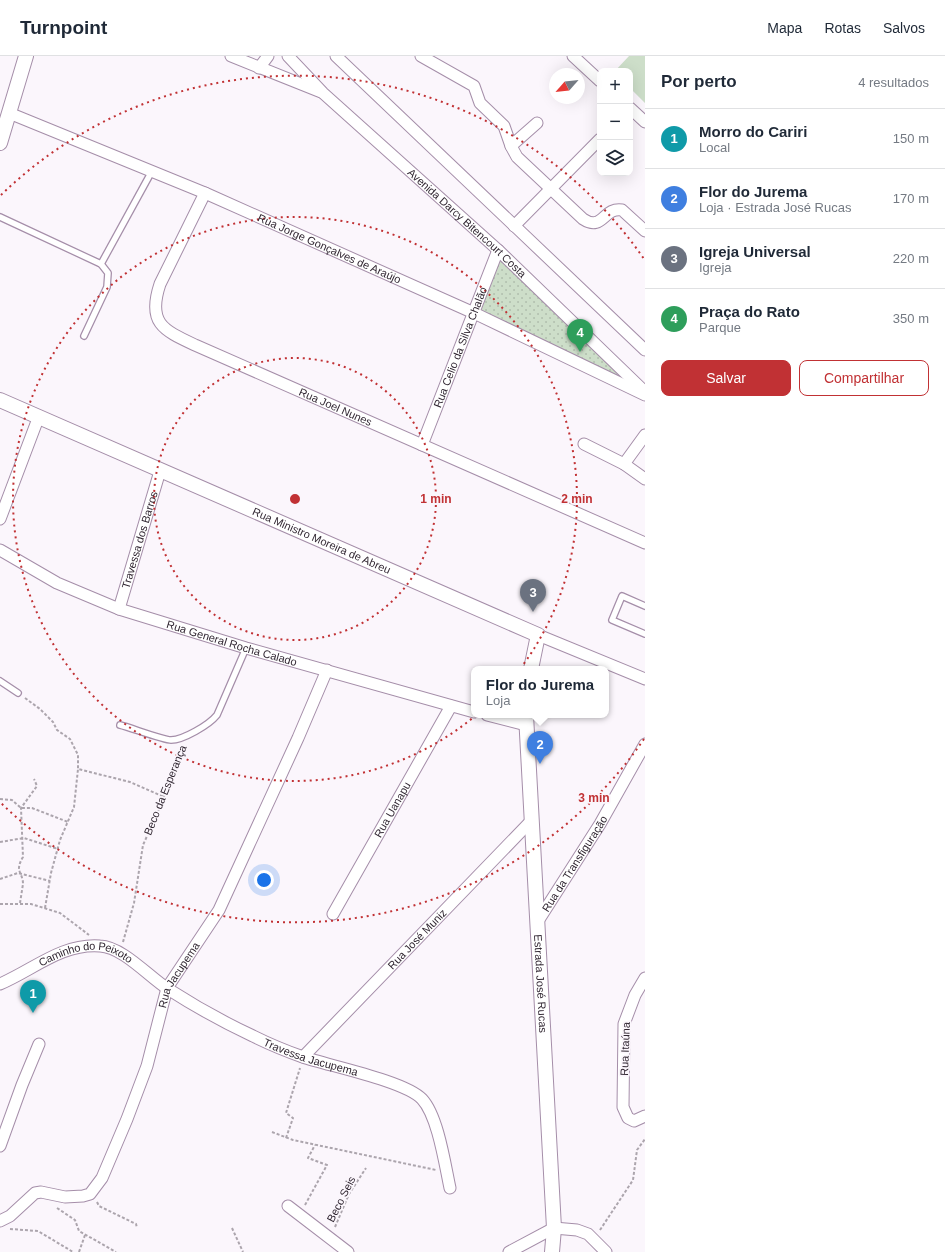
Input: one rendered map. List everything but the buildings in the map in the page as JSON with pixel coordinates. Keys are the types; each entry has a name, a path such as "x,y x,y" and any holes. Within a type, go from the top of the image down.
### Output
{"street":[{"path":"0,143 26,56"},
{"path":"230,56 323,93"},
{"path":"259,68 268,56"},
{"name":"Avenida Darcy Bitencourt Costa","path":"288,56 323,93 498,250 645,392"},
{"path":"336,56 645,350"},
{"path":"421,56 474,86 480,103 504,126 511,146 523,164 588,223 598,223 612,211 622,210 645,231"},
{"path":"573,56 597,78"},
{"path":"633,111 645,122"},
{"name":"Rua Jorge Gonçalves de Araújo","path":"9,113 205,193 474,313 645,395"},
{"path":"511,146 537,123"},
{"path":"514,226 599,140"},
{"name":"Rua Joel Nunes","path":"205,193 160,284 155,298 156,316 162,327 195,345 645,543"},
{"name":"Rua Celio da Silva Chalão","path":"422,446 498,250"},
{"name":"Rua Ministro Moreira de Abreu","path":"0,400 538,635 645,679"},
{"path":"0,519 39,416"},
{"path":"624,464 645,435"},
{"path":"584,444 624,464 645,479"},
{"name":"Travessa dos Barros","path":"119,609 160,471"},
{"name":"Rua General Rocha Calado","path":"0,550 57,583 119,609 246,648 471,711"},
{"path":"532,666 538,635"},
{"name":"Rua Jacupema","path":"90,1194 102,1178 112,1157 147,1066 167,988 219,910 298,738 326,670"},
{"name":"Rua Uanapu","path":"334,914 451,706"},
{"path":"510,718 526,720"},
{"name":"Estrada José Rucas","path":"526,720 554,1228 552,1252"},
{"name":"Rua da Transfiguração","path":"538,921 600,824 645,744"},
{"name":"Rua José Muniz","path":"303,1057 531,821"},
{"name":"Caminho do Peixoto","path":"0,984 53,956 86,946 102,946 121,953 167,988"},
{"name":"Rua Itaúna","path":"645,978 635,995 624,1024 623,1107 628,1118 634,1121 645,1116"},
{"name":"Travessa Jacupema","path":"167,988 214,1018 256,1038 303,1057 408,1090 422,1099 430,1111 439,1136 450,1188"},
{"path":"0,1146 22,1085 40,1044"},
{"path":"3,1224 35,1193 41,1192 65,1197 90,1194"},
{"path":"288,1206 348,1252"},
{"path":"509,1252 554,1228 577,1230 588,1234 606,1252"}],"lane":[{"path":"101,264 152,171"},
{"path":"0,217 101,264 108,273 107,287 84,336"},
{"path":"645,606 622,596 612,620 645,634"},
{"name":"Beco da Esperança","path":"187,735 203,729 217,716 246,648"},
{"path":"0,681 18,693"},
{"path":"120,724 171,740 187,735"}],"path":[{"path":"18,693 40,709 53,722 57,730 70,739 78,756 74,807 58,848 45,908"},
{"name":"Beco da Esperança","path":"121,953 134,903 143,845 164,797 187,735"},
{"path":"78,769 130,782 164,797"},
{"path":"20,903 23,882 18,873 20,862 23,857 21,808 37,786 34,779"},
{"path":"0,799 12,800 21,808 32,808 68,822"},
{"path":"0,842 22,839 58,848"},
{"path":"0,879 18,873 50,882"},
{"path":"0,904 30,904 60,913 102,946"},
{"path":"286,1138 293,1118 286,1114 303,1057"},
{"path":"272,1132 286,1138 315,1145 446,1172"},
{"path":"594,1239 633,1180 638,1150 645,1139"},
{"path":"300,1215 327,1165 308,1158 315,1145"},
{"name":"Beco Seis","path":"330,1237 350,1194 366,1168"},
{"path":"90,1194 99,1206 136,1224 137,1228"},
{"path":"55,1206 75,1220 79,1232 116,1252"},
{"path":"3,1224 10,1229 38,1230 73,1252"},
{"path":"232,1228 243,1252"},
{"path":"79,1252 85,1235"}],"green space":[{"path":"629,56 645,56 645,103 633,91 633,68 618,68"},
{"path":"499,254 641,391 480,312"}],"place":[{"name":"Praça do Rato","path":"580,352"},
{"name":"Igreja Universal","path":"533,612"},
{"name":"Flor do Jurema","path":"540,764"},
{"name":"Morro do Cariri","path":"33,1013"}]}
